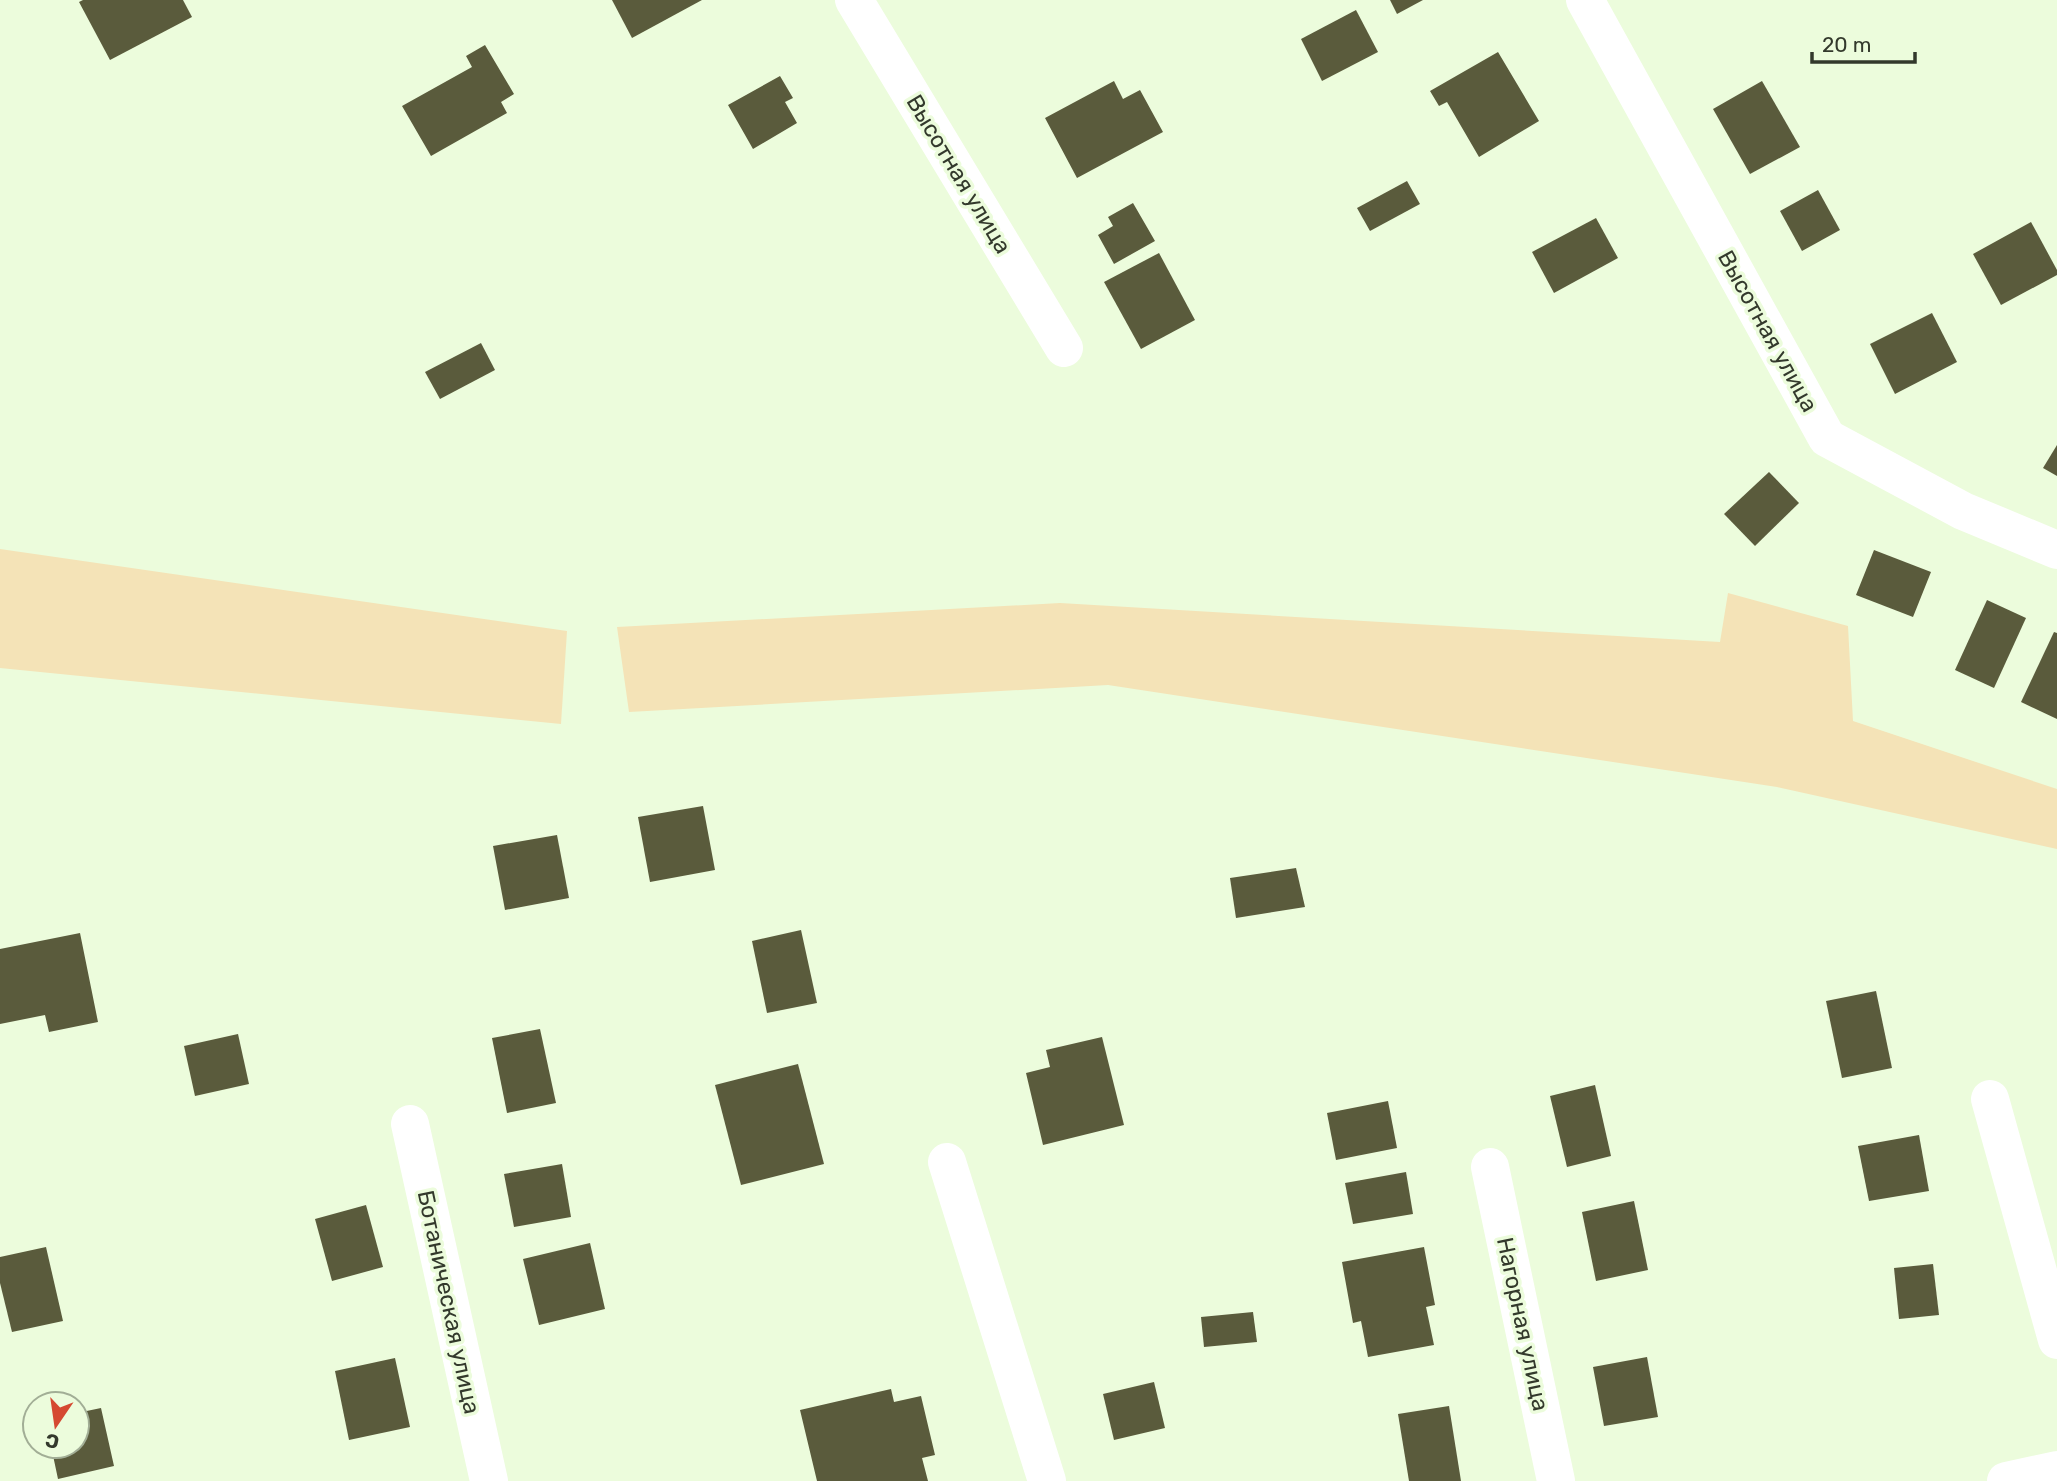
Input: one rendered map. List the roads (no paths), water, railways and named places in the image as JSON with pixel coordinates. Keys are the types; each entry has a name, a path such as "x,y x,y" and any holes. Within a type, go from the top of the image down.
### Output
{"street":[{"name":"Высотная улица","path":"853,0 1064,348"},
{"name":"Высотная улица","path":"1585,0 1827,438 1963,511 2057,550"},
{"path":"1990,1099 2057,1340"},
{"name":"Ботаническая улица","path":"410,1124 489,1481"},
{"path":"947,1161 1046,1481"},
{"name":"Нагорная улица","path":"1490,1167 1556,1481"},
{"path":"2006,1481 2057,1470"}]}
